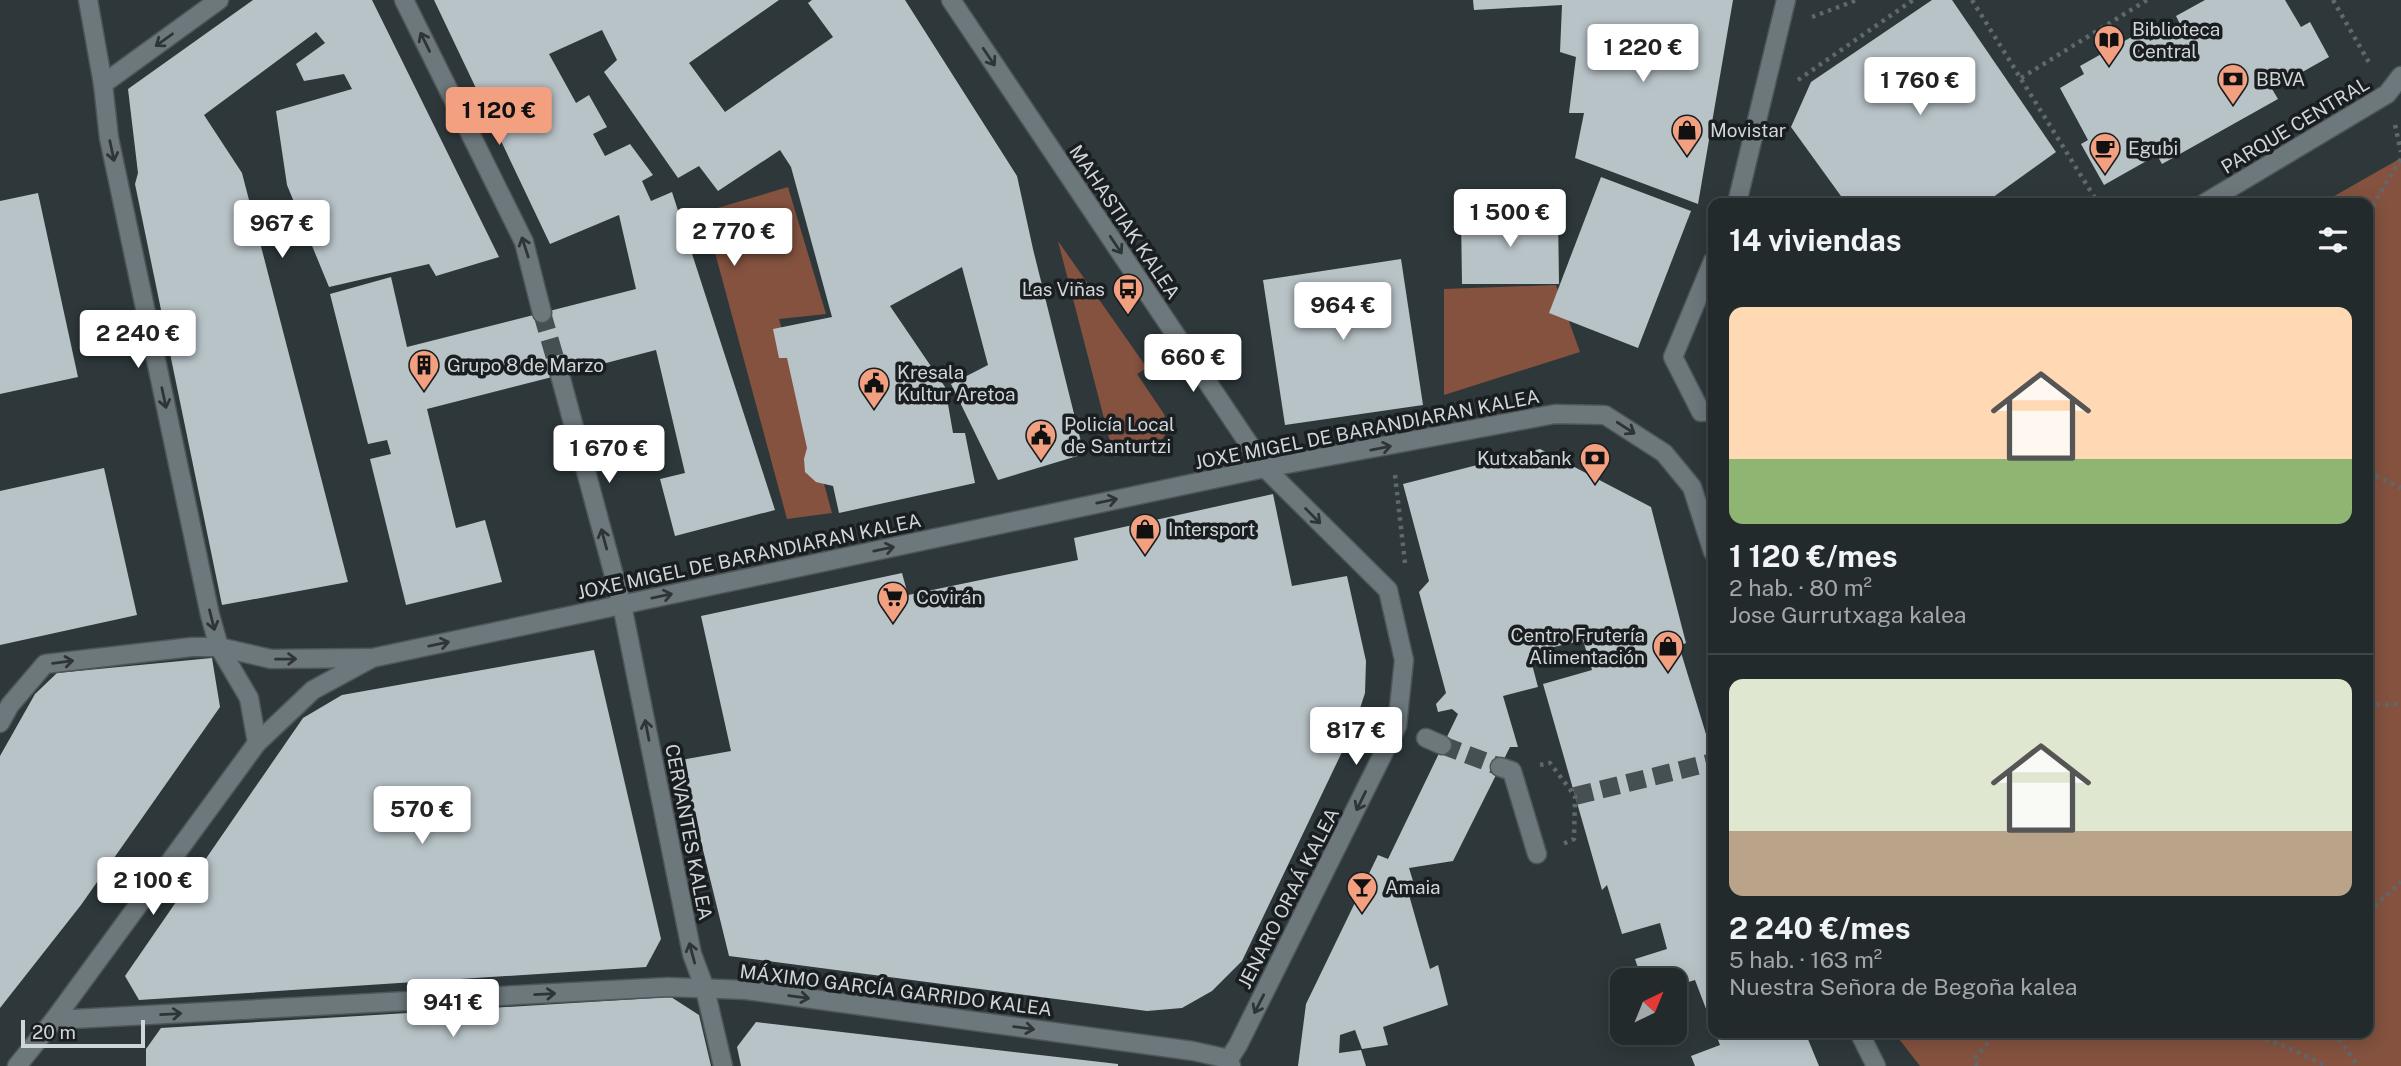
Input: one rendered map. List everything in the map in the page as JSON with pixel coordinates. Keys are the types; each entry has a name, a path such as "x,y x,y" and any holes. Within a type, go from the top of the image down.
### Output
{"street":[{"path":"88,0 112,152 210,615 219,648 249,698 257,743"},
{"path":"103,83 219,0"},
{"path":"404,0 524,242 542,313"},
{"name":"MAHASTIAK KALEA","path":"951,0 1265,468"},
{"path":"1738,198 1786,0"},
{"name":"PARQUE CENTRAL","path":"2213,198 2387,94 2401,76"},
{"path":"1707,412 1673,357 1708,273"},
{"name":"CERVANTES KALEA","path":"560,375 622,605 692,954 705,989 723,1066"},
{"name":"JOXE MIGEL DE BARANDIARAN KALEA","path":"17,1066 54,1020 257,743 313,690 372,658 1265,468 1555,414 1605,415 1664,453 1692,487 1708,513"},
{"name":"JENARO ORAÁ KALEA","path":"1230,1062 1397,726 1404,660 1388,590 1265,468"},
{"path":"0,723 10,705 45,664 192,647 219,648 271,659 372,658"},
{"path":"1500,767 1512,771 1538,854"},
{"name":"MÁXIMO GARCÍA GARRIDO KALEA","path":"54,1020 668,987 760,992 1193,1051 1230,1062"},
{"path":"1862,1038 1871,1059 1883,1066"}],"path":[{"path":"1779,29 1857,0"},
{"path":"1760,106 1913,0"},
{"path":"1972,0 2095,198"},
{"path":"2021,78 2147,0"},
{"path":"2333,0 2387,94"},
{"path":"2373,205 2401,159"},
{"path":"2373,474 2401,488"},
{"path":"1395,475 1406,571"},
{"path":"2373,705 2401,704"},
{"path":"1538,854 1574,839 1575,796"},
{"path":"2373,907 2401,882"},
{"path":"1977,1066 1974,1059 1992,1038"},
{"path":"2260,1038 2327,1066"},
{"path":"2338,1038 2358,1066"}],"shaded area":[{"path":"2401,158 2401,1066 1920,1066 1898,1038 2373,1038 2373,198 2331,198"},
{"path":"788,187 826,314 779,319 832,513 787,519 704,212"},
{"path":"1058,241 1147,368 1137,374 1164,414 1168,429 1158,444 1146,451 1114,457"},
{"path":"1556,285 1580,352 1444,395 1444,289"}],"building":[{"path":"253,0 372,0 499,257 436,276 429,264 329,287 287,185 276,111 352,89 344,74 304,81 296,64 325,43 316,32 204,115 242,173 348,582 222,605 135,184 138,173 128,89"},
{"path":"434,0 779,0 689,63 725,112 833,37 808,3 812,0 905,0 1017,176 1084,454 998,480 951,384 988,365 962,267 890,306 945,387 953,433 965,433 975,483 839,513 833,486 816,482 805,472 807,448 787,358 779,358 773,329 832,317 791,167 780,150 718,191 699,166 678,178 604,72 617,60 602,30 549,54 576,103 589,95 607,127 593,134 605,156 630,144 653,175 642,181 651,201 672,192 775,510 675,536 660,479 685,473 656,350 427,409 456,528 485,520 502,582 406,605 370,459 391,454 387,440 368,444 330,294 391,277 407,347 636,289 619,215 550,244"},
{"path":"1473,0 1733,0 1698,204 1575,158 1584,113 1569,113 1576,57 1560,52 1562,5 1474,10"},
{"path":"1932,0 1952,0 2056,152 1992,198 1842,198 1791,127 1811,82"},
{"path":"2205,0 2285,0 2301,27 2310,22 2329,57 2272,89 2278,99 2162,164 2157,155 2104,185 2081,144 2088,140 2060,88 2084,74 2080,66 2144,30 2150,41 2180,24 2176,16"},
{"path":"1601,177 1691,211 1638,348 1549,313"},
{"path":"38,193 78,377 0,394 0,201"},
{"path":"1558,213 1559,284 1462,284 1461,214"},
{"path":"1401,259 1423,405 1285,425 1263,280"},
{"path":"1540,449 1651,507 1686,643 1679,646 1708,741 1708,1014 1695,980 1687,982 1687,968 1638,968 1635,959 1667,949 1660,923 1622,934 1607,885 1602,890 1543,684 1592,670 1583,640 1529,653 1538,687 1503,696 1518,747 1510,747 1453,861 1409,868 1417,894 1409,895 1430,969 1438,965 1448,1005 1383,1027 1388,1045 1362,1049 1355,1030 1340,1035 1339,1053 1361,1050 1366,1066 1298,1066 1306,1004 1378,855 1388,859 1458,714 1452,709 1438,712 1436,704 1446,693 1419,592 1429,581 1403,484"},
{"path":"104,468 137,615 0,645 0,491"},
{"path":"1273,494 1292,586 1347,576 1366,661 1365,693 1354,727 1242,961 1212,991 1182,1008 1147,1011 729,956 681,760 731,751 701,616 902,573 908,595 1078,560 1074,538"},
{"path":"594,650 661,939 646,967 139,1000 125,976 303,718 342,695"},
{"path":"212,658 220,707 81,905 0,1008 0,756 35,694 57,673"},
{"path":"671,997 699,1015 711,1066 146,1066 146,1049 161,1028"},
{"path":"756,1022 1118,1066 741,1066 737,1047"},
{"path":"1717,1038 1807,1038 1819,1066 1695,1066 1691,1056 1720,1045"}],"tunnel":[{"path":"542,313 560,375"},
{"path":"1442,745 1500,767"},
{"path":"1575,796 1708,763"}],"place":[{"name":"Biblioteca Central","path":"2109,67"},
{"name":"BBVA","path":"2233,106"},
{"name":"Movistar","path":"1687,157"},
{"name":"Egubi","path":"2105,175"},
{"name":"Las Viñas","path":"1128,316"},
{"name":"Grupo 8 de Marzo","path":"424,392"},
{"name":"Kresala Kultur Aretoa","path":"874,410"},
{"name":"Policía Local de Santurtzi","path":"1041,462"},
{"name":"Kutxabank","path":"1595,485"},
{"name":"Intersport","path":"1145,556"},
{"name":"Covirán","path":"893,624"},
{"name":"Centro Frutería Alimentación","path":"1668,673"},
{"name":"Amaia","path":"1362,914"}]}
